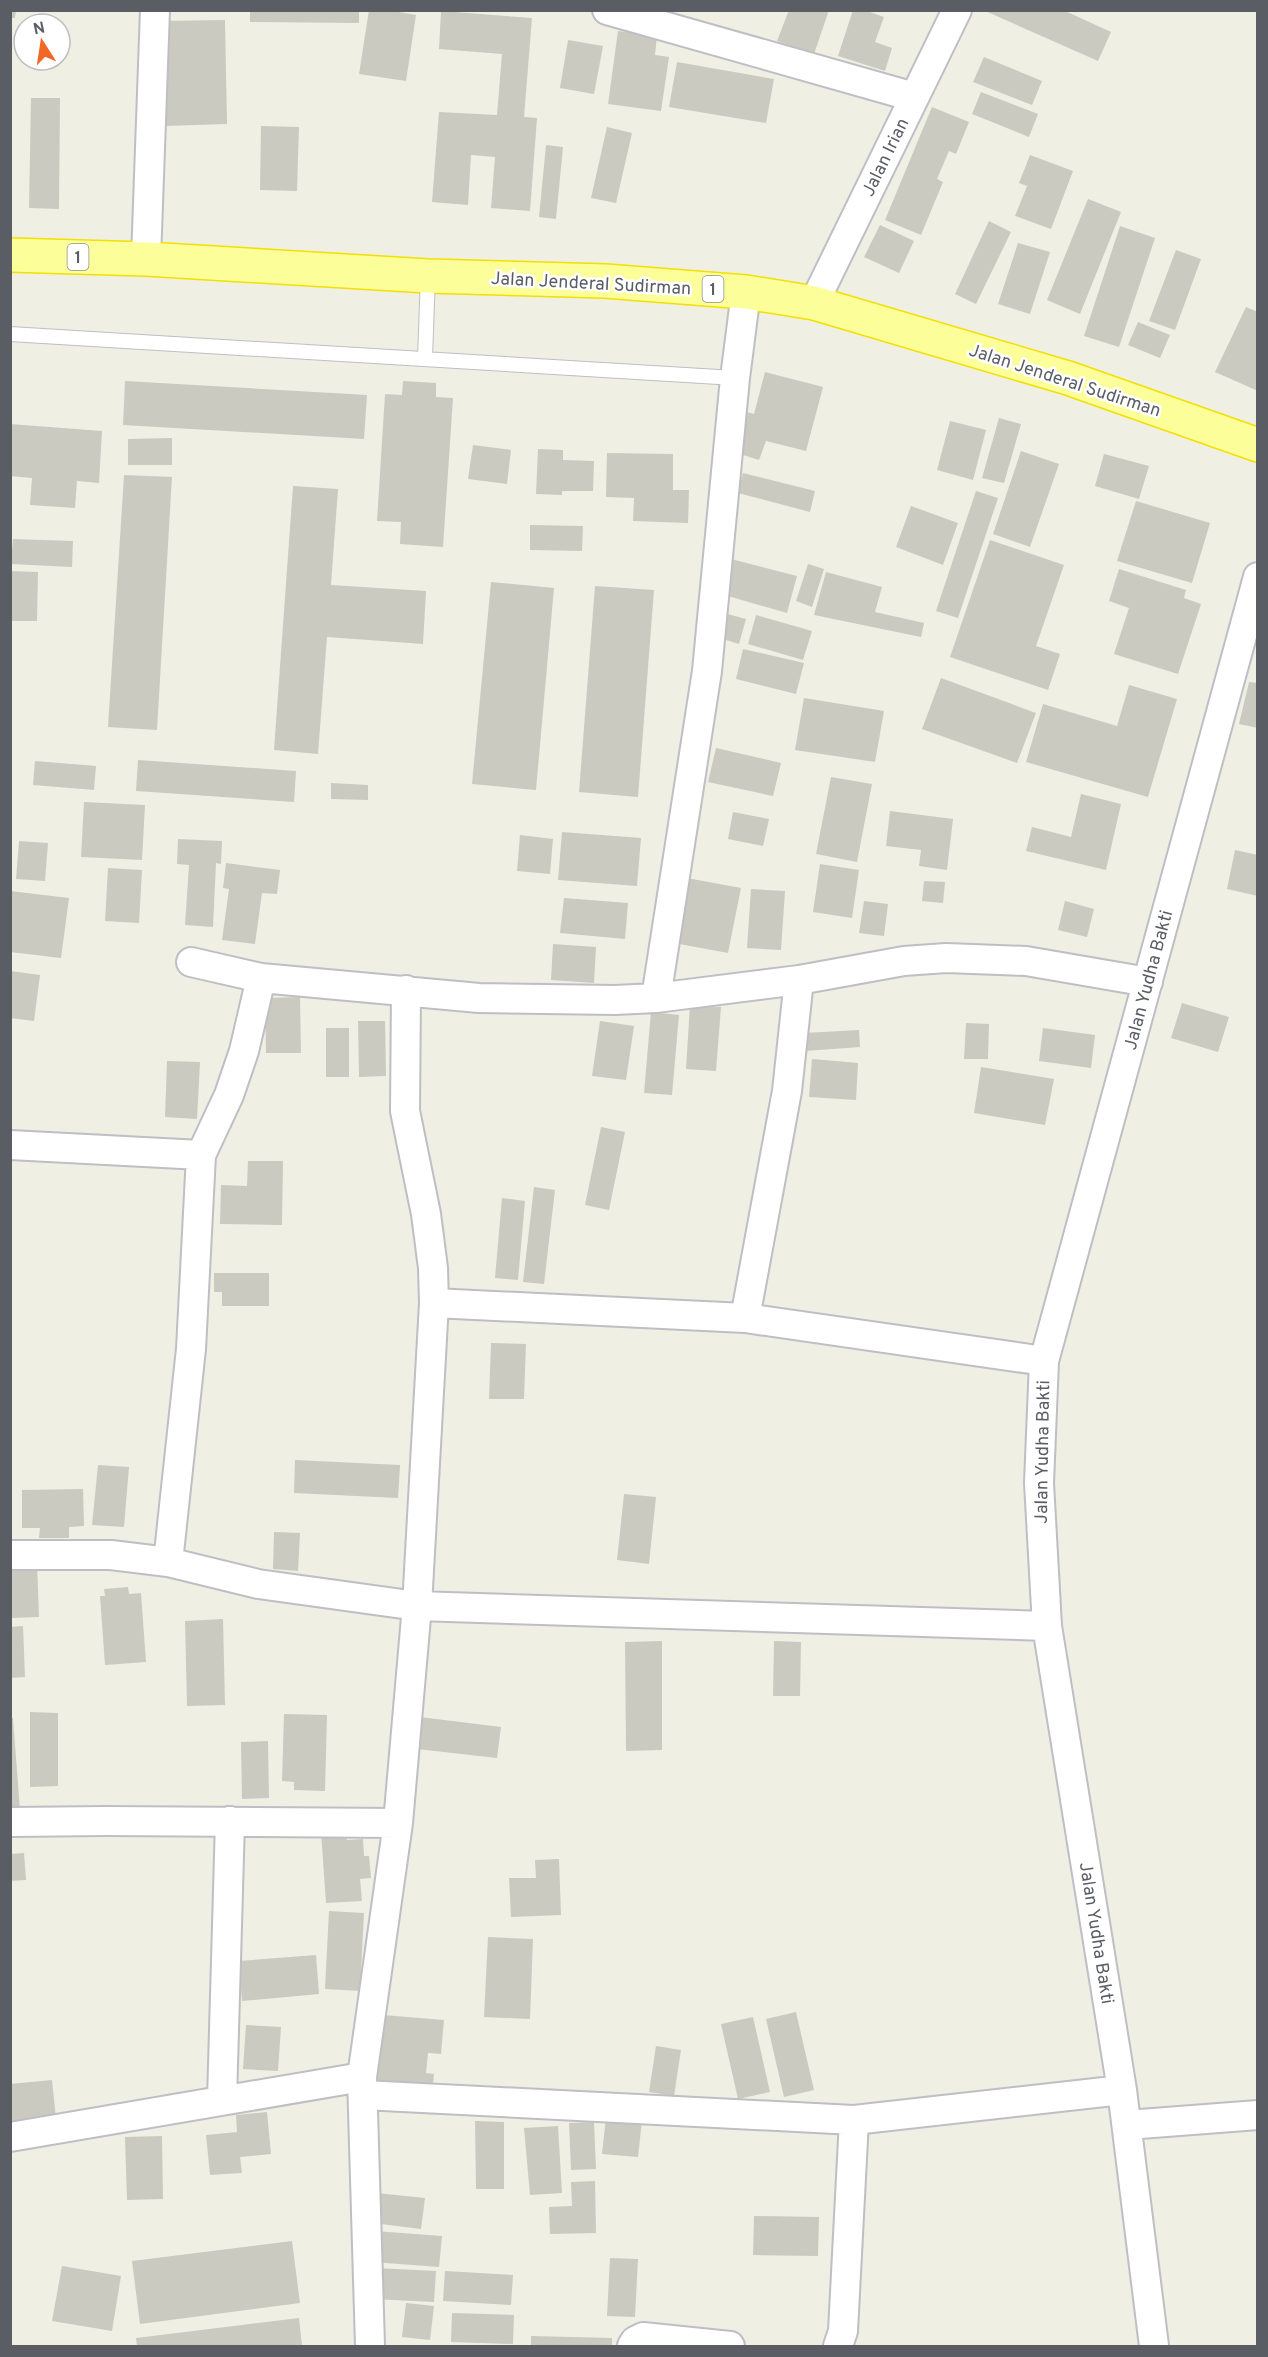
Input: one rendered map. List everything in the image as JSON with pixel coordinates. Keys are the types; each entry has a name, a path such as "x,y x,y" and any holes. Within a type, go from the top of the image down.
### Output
{"highway":[{"name":"Jalan Jenderal Sudirman","path":"10,255 146,260 429,276 605,281 746,292 814,303 1068,378 1257,445"}],"street":[{"path":"146,260 155,10"},
{"path":"608,10 914,97"},
{"name":"Jalan Irian","path":"814,303 957,10"},
{"path":"656,998 707,671 735,378 746,292"},
{"name":"Jalan Yudha Bakti","path":"1154,2346 1122,2090 1047,1626 1039,1482 1044,1361 1257,577"},
{"path":"191,962 261,978 479,998 615,1000 656,998 799,980 904,961 946,958 1026,961 1148,982"},
{"path":"168,1562 191,1349 201,1155 229,1095 244,1051 261,978"},
{"path":"745,1318 788,1091 799,980"},
{"path":"370,2346 362,2086 398,1823 417,1606 434,1303 433,1268 426,1215 405,1111 406,990"},
{"path":"10,1145 201,1155"},
{"path":"434,1303 745,1318 1044,1361"},
{"path":"10,1555 111,1555 168,1562 258,1584 417,1606 1047,1626"},
{"path":"222,2100 230,1821"},
{"path":"10,1822 398,1823"},
{"path":"10,2137 222,2100 362,2086 854,2120 1122,2090"},
{"path":"1127,2125 1257,2115"},
{"path":"838,2346 843,2331 854,2120"},
{"path":"632,2346 642,2337 730,2346"}],"lane":[{"path":"425,357 429,276"},
{"path":"10,334 425,357 735,378"}],"building":[{"path":"10,10 16,10 12,12 12,18 10,18"},
{"path":"250,10 359,10 359,23 250,22"},
{"path":"369,10 388,10 416,15 406,81 359,74"},
{"path":"789,10 829,10 814,54 777,41"},
{"path":"853,10 864,10 884,17 875,42 892,48 885,71 838,56"},
{"path":"983,10 1063,10 1111,32 1098,61"},
{"path":"441,11 532,18 524,117 537,118 530,211 491,208 495,157 471,155 468,205 432,202 439,112 497,115 502,54 439,49"},
{"path":"225,20 227,124 165,126 163,21"},
{"path":"618,31 657,36 655,55 669,57 661,111 608,104"},
{"path":"568,40 603,46 594,94 560,88"},
{"path":"984,57 1042,81 1032,105 973,82"},
{"path":"677,62 774,79 766,123 669,107"},
{"path":"981,92 1038,114 1029,137 972,114"},
{"path":"31,98 60,98 59,209 29,208"},
{"path":"932,107 969,122 956,154 949,151 937,179 943,182 921,235 885,220"},
{"path":"261,126 299,127 297,191 260,190"},
{"path":"607,127 632,133 616,203 591,198"},
{"path":"546,145 563,147 556,219 539,217"},
{"path":"1030,155 1073,171 1051,229 1015,216 1027,186 1019,183"},
{"path":"1088,199 1121,212 1080,314 1047,300"},
{"path":"989,221 1011,232 976,304 955,294"},
{"path":"880,225 914,241 899,273 864,257"},
{"path":"1120,226 1155,238 1119,347 1084,336"},
{"path":"1018,243 1050,252 1030,314 998,304"},
{"path":"1176,250 1201,259 1175,330 1149,321"},
{"path":"1246,307 1258,312 1258,391 1215,372"},
{"path":"1138,322 1170,335 1160,358 1128,345"},
{"path":"765,372 823,387 806,451 766,441 759,460 730,451 743,411 754,414"},
{"path":"125,381 367,395 364,439 123,425"},
{"path":"403,381 436,383 436,397 453,398 443,547 400,544 401,522 377,521 385,394 402,395"},
{"path":"999,418 1021,424 1004,483 982,478"},
{"path":"950,421 986,430 973,480 937,470"},
{"path":"10,424 102,431 99,483 77,481 75,508 30,505 32,478 10,476"},
{"path":"172,438 172,465 128,465 128,439"},
{"path":"473,445 511,450 507,484 468,479"},
{"path":"538,449 563,450 563,460 594,461 593,491 562,491 562,495 536,494"},
{"path":"1021,451 1059,464 1030,547 993,534"},
{"path":"607,453 673,454 673,490 689,490 688,523 633,521 634,498 606,497"},
{"path":"1104,454 1149,466 1139,499 1095,486"},
{"path":"743,473 815,491 810,512 738,493"},
{"path":"124,475 172,477 157,730 108,727"},
{"path":"293,486 338,489 331,585 426,591 423,644 327,637 318,754 274,750"},
{"path":"976,491 998,498 958,618 936,611"},
{"path":"1136,501 1210,523 1192,583 1117,561"},
{"path":"911,506 958,523 943,565 896,547"},
{"path":"530,525 583,526 582,551 530,550"},
{"path":"13,539 73,541 72,567 11,564"},
{"path":"990,540 1064,565 1036,646 1060,654 1048,690 950,657"},
{"path":"731,559 797,576 787,613 721,594"},
{"path":"808,564 824,569 812,607 796,601"},
{"path":"1119,569 1186,590 1184,598 1201,604 1178,674 1114,654 1129,608 1109,601"},
{"path":"10,571 38,572 37,621 10,621"},
{"path":"826,572 882,587 875,612 924,623 921,637 814,615"},
{"path":"491,582 554,588 536,790 472,784"},
{"path":"595,586 654,590 638,797 579,792"},
{"path":"720,612 746,619 739,644 713,636"},
{"path":"756,615 812,631 803,660 748,644"},
{"path":"743,649 804,663 796,694 736,679"},
{"path":"941,678 1036,713 1017,763 922,729"},
{"path":"1249,682 1258,683 1258,728 1239,724"},
{"path":"1129,685 1177,699 1148,797 1026,762 1043,704 1117,726"},
{"path":"804,698 884,711 875,762 795,750"},
{"path":"716,748 781,763 773,796 708,782"},
{"path":"138,760 296,771 294,802 136,791"},
{"path":"35,761 96,766 94,790 33,785"},
{"path":"831,777 872,784 857,862 816,854"},
{"path":"331,783 368,785 368,800 331,799"},
{"path":"1081,794 1121,804 1106,870 1026,851 1032,827 1071,837"},
{"path":"84,802 145,805 142,860 81,857"},
{"path":"890,811 953,819 947,870 919,866 921,850 886,846"},
{"path":"733,812 769,819 763,846 728,839"},
{"path":"562,832 641,838 637,886 558,880"},
{"path":"520,835 553,839 550,874 517,871"},
{"path":"178,839 222,841 221,864 216,863 213,927 185,925 189,865 177,864"},
{"path":"19,841 48,843 45,881 16,879"},
{"path":"1235,850 1258,855 1258,896 1227,889"},
{"path":"226,863 280,870 277,894 262,893 255,944 222,940 229,889 223,888"},
{"path":"820,864 859,870 852,918 813,912"},
{"path":"108,868 142,870 139,923 105,921"},
{"path":"687,878 741,888 728,953 674,943"},
{"path":"924,881 945,882 943,903 922,901"},
{"path":"751,889 785,891 781,950 747,948"},
{"path":"10,891 69,898 61,958 10,952"},
{"path":"564,898 628,903 625,939 560,933"},
{"path":"864,901 888,904 884,936 859,933"},
{"path":"1065,901 1094,909 1087,937 1058,930"},
{"path":"553,944 596,947 594,983 551,980"},
{"path":"10,971 40,975 34,1021 10,1018"},
{"path":"300,997 301,1053 266,1053 265,998"},
{"path":"1182,1003 1229,1017 1218,1052 1171,1038"},
{"path":"690,1005 721,1007 716,1071 686,1069"},
{"path":"651,1012 679,1015 672,1095 644,1093"},
{"path":"358,1021 385,1021 386,1076 359,1077"},
{"path":"600,1021 634,1026 626,1080 592,1076"},
{"path":"966,1023 989,1024 988,1059 964,1059"},
{"path":"326,1028 349,1028 349,1077 326,1077"},
{"path":"1043,1028 1095,1035 1091,1068 1039,1061"},
{"path":"859,1030 860,1047 805,1051 804,1033"},
{"path":"812,1059 858,1063 856,1100 809,1097"},
{"path":"167,1061 200,1062 197,1119 165,1117"},
{"path":"981,1067 1054,1079 1045,1125 974,1113"},
{"path":"601,1127 625,1132 609,1210 585,1205"},
{"path":"248,1161 283,1161 282,1225 220,1224 221,1185 247,1186"},
{"path":"534,1187 555,1190 544,1284 523,1282"},
{"path":"502,1198 525,1201 518,1280 495,1278"},
{"path":"214,1273 269,1273 269,1306 222,1306 222,1292 214,1292"},
{"path":"491,1343 526,1344 524,1399 489,1399"},
{"path":"295,1460 400,1465 398,1498 294,1493"},
{"path":"98,1465 129,1467 124,1527 92,1525"},
{"path":"83,1489 84,1526 69,1527 69,1538 39,1538 40,1528 22,1528 22,1490"},
{"path":"624,1494 656,1497 649,1564 617,1560"},
{"path":"274,1532 300,1533 298,1571 273,1569"},
{"path":"37,1563 39,1617 10,1618 10,1564"},
{"path":"128,1587 129,1594 141,1593 146,1662 105,1665 100,1596 105,1596 104,1589"},
{"path":"223,1619 225,1705 187,1706 185,1621"},
{"path":"23,1626 25,1677 10,1678 10,1627"},
{"path":"662,1641 662,1750 626,1751 625,1642"},
{"path":"774,1641 801,1642 800,1696 773,1696"},
{"path":"30,1712 58,1713 58,1786 30,1787"},
{"path":"284,1714 327,1715 325,1791 294,1790 294,1782 282,1781"},
{"path":"420,1717 501,1727 497,1758 417,1749"},
{"path":"10,1718 13,1718 20,1810 10,1811"},
{"path":"268,1741 269,1798 242,1799 241,1742"},
{"path":"346,1829 347,1840 363,1839 364,1856 369,1856 371,1878 360,1879 362,1901 326,1903 321,1832"},
{"path":"24,1853 26,1880 10,1881 10,1854"},
{"path":"559,1859 561,1915 511,1917 509,1878 536,1878 535,1860"},
{"path":"329,1911 364,1913 360,1991 325,1989"},
{"path":"488,1937 533,1939 530,2019 484,2017"},
{"path":"316,1955 319,1994 242,2001 239,1961"},
{"path":"796,2012 814,2090 784,2097 766,2019"},
{"path":"383,2015 444,2020 441,2054 428,2053 426,2073 434,2074 432,2094 375,2088"},
{"path":"753,2017 770,2092 738,2099 721,2024"},
{"path":"246,2025 281,2027 278,2071 243,2069"},
{"path":"656,2046 681,2050 674,2096 649,2092"},
{"path":"52,2080 56,2119 10,2124 10,2084"},
{"path":"267,2112 271,2154 240,2157 242,2173 210,2175 206,2135 237,2132 236,2115"},
{"path":"606,2117 642,2120 638,2157 602,2154"},
{"path":"475,2121 504,2122 504,2189 476,2189"},
{"path":"594,2122 596,2169 571,2170 569,2123"},
{"path":"558,2126 562,2193 530,2195 524,2128"},
{"path":"162,2136 163,2199 127,2200 125,2137"},
{"path":"595,2181 596,2233 550,2234 549,2207 572,2206 571,2182"},
{"path":"376,2193 425,2198 421,2229 373,2223"},
{"path":"754,2216 819,2217 818,2256 753,2255"},
{"path":"375,2231 442,2236 439,2267 372,2262"},
{"path":"292,2241 300,2303 140,2324 132,2261"},
{"path":"610,2258 638,2259 635,2317 607,2316"},
{"path":"62,2266 121,2276 112,2331 52,2321"},
{"path":"375,2268 436,2271 434,2302 373,2299"},
{"path":"445,2271 513,2275 511,2305 443,2301"},
{"path":"406,2303 434,2306 430,2340 402,2337"},
{"path":"452,2313 514,2315 513,2344 451,2342"},
{"path":"299,2318 302,2346 137,2346 136,2338"},
{"path":"531,2336 612,2338 612,2346 531,2346"}]}
